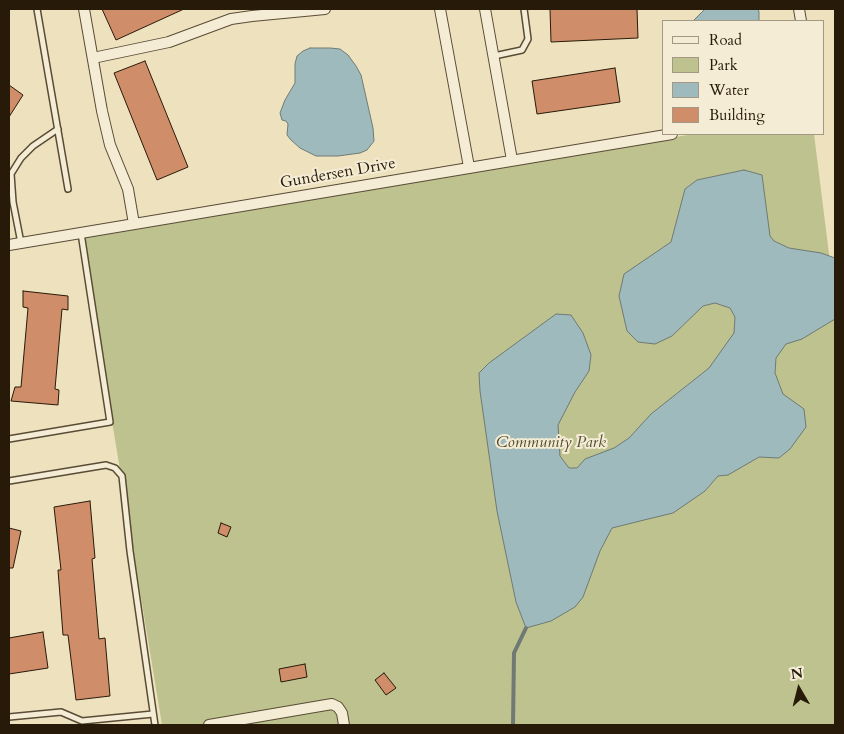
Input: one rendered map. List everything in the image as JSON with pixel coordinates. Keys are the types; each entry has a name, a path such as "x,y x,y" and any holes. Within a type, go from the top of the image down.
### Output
{"street":[{"path":"84,9 110,146 128,189 134,224"},
{"path":"93,58 169,42 231,19 325,9"},
{"path":"440,9 469,168"},
{"path":"485,9 512,160"},
{"name":"Gundersen Drive","path":"9,245 666,135"},
{"path":"209,725 332,704 342,713 344,725"}],"lane":[{"path":"37,9 68,188"},
{"path":"494,56 522,50 528,39 524,9"},
{"path":"21,243 13,202 11,174 20,158 33,146 58,129"},
{"path":"9,439 110,422 81,233"},
{"path":"9,481 106,465 115,468 122,476 130,551 155,725"},
{"path":"9,717 61,712 82,721 154,714"}],"green space":[{"name":"Community Park","path":"688,135 814,135 835,302 835,725 162,725 81,233"}],"water":[{"path":"705,9 757,9 759,11 759,20 694,20"},
{"path":"310,48 340,49 348,55 356,66 361,75 373,128 374,141 367,150 360,153 338,156 316,156 300,148 287,135 288,124 282,120 280,113 295,83 297,56"},
{"path":"744,170 762,175 770,236 774,241 789,248 821,253 835,258 835,319 802,339 786,344 776,358 775,373 783,394 804,409 806,427 790,449 779,458 759,457 728,475 718,476 705,491 673,513 612,528 600,551 583,597 575,607 551,621 526,628 516,602 497,511 479,373 489,363 556,314 571,315 583,333 591,355 589,371 575,392 558,425 560,456 569,468 577,468 585,459 614,448 629,438 651,414 709,368 734,333 735,317 730,308 715,303 703,306 672,336 655,344 638,342 627,331 619,296 624,274 671,242 685,189 697,180"}],"building":[{"path":"102,9 184,9 116,40"},
{"path":"550,9 637,9 638,38 551,42"},
{"path":"145,61 188,167 157,180 114,73"},
{"path":"615,68 620,102 537,114 532,81"},
{"path":"9,85 23,95 9,117"},
{"path":"23,291 68,296 68,310 62,309 55,389 59,390 58,405 11,401 15,387 21,387 28,308 23,307"},
{"path":"90,501 95,558 92,559 99,639 105,638 110,696 76,700 68,635 63,635 58,570 61,570 54,507"},
{"path":"221,523 231,527 227,537 218,533"},
{"path":"9,528 21,531 13,568 9,568"},
{"path":"43,632 48,668 9,674 9,638"},
{"path":"305,664 307,677 281,682 279,669"},
{"path":"384,673 396,688 386,695 375,680"}],"waterway":[{"path":"513,725 514,653 526,628"}]}
